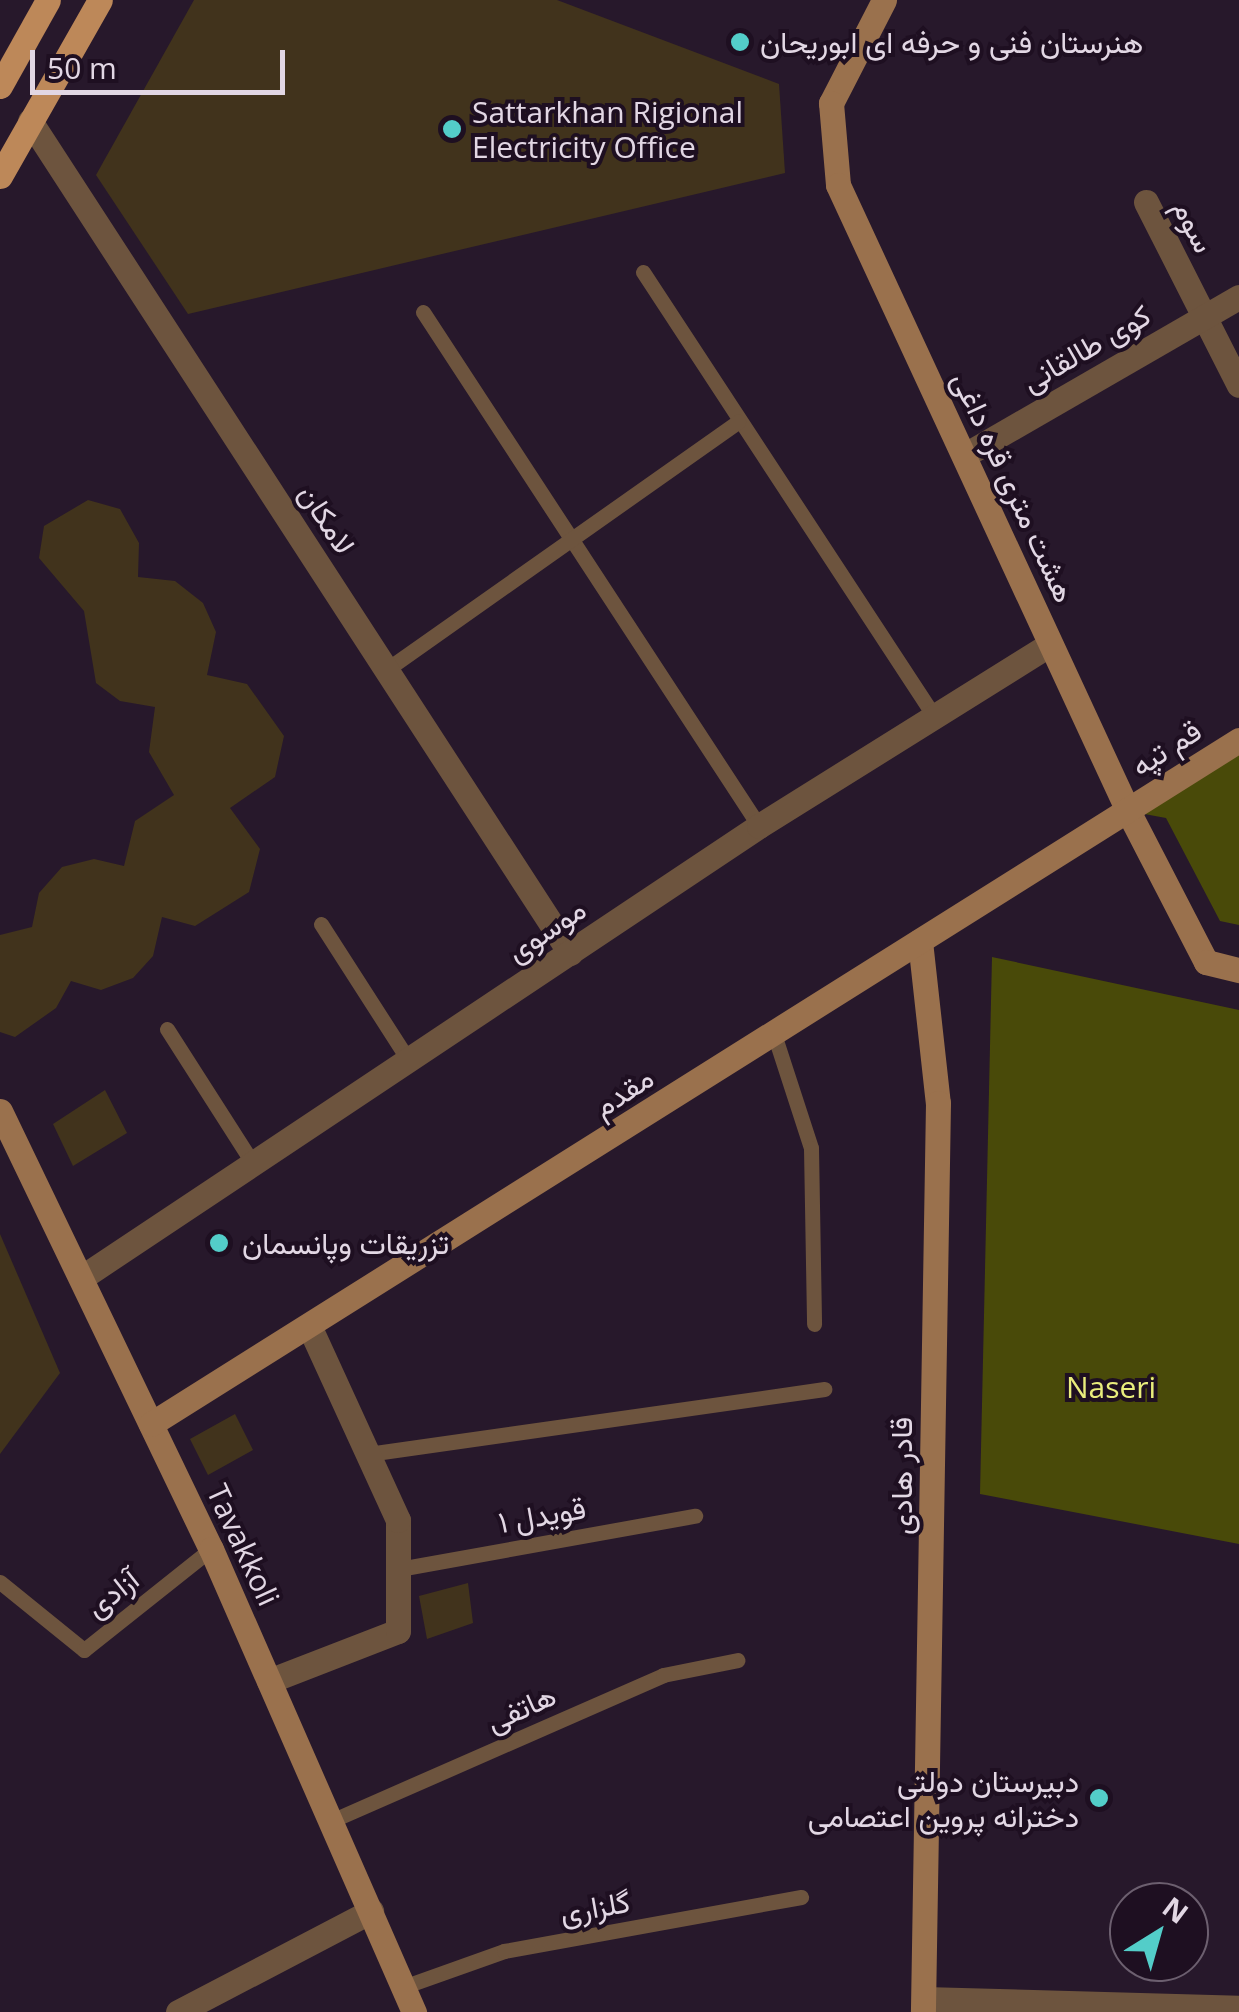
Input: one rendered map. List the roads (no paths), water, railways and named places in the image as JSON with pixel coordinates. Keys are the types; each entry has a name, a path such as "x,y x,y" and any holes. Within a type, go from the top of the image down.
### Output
{"main road":[{"path":"0,86 48,0"},
{"path":"0,176 100,0"}],"street":[{"name":"هشت متری قره داغی","path":"884,0 831,103 838,185 1128,811 1206,962 1239,970"},
{"name":"لامکان","path":"30,122 570,953"},
{"name":"سوم","path":"1146,202 1239,385"},
{"name":"کوی طالقانی","path":"965,455 1239,297"},
{"name":"موسوی","path":"84,1276 759,826 1050,644"},
{"name":"قم تپه","path":"1128,811 1239,740"},
{"name":"مقدم","path":"151,1424 311,1330 1128,811"},
{"name":"قادر هادی","path":"920,941 938,1103 924,2005"},
{"name":"Tavakkoli","path":"0,1111 84,1276 212,1550 414,2012"},
{"path":"269,1681 398,1631 398,1520 311,1330"},
{"path":"178,2012 371,1911"},
{"path":"924,2005 1239,2008"}],"lane":[{"path":"643,272 934,716"},
{"path":"423,312 759,826"},
{"path":"386,670 738,422"},
{"path":"321,924 410,1060"},
{"path":"168,1028 254,1165"},
{"path":"774,1034 812,1148 814,1324"},
{"path":"368,1454 824,1389"},
{"name":"قویدل ۱","path":"399,1568 694,1516"},
{"name":"آزادی","path":"0,1582 84,1650 212,1550"},
{"name":"هاتفی","path":"332,1822 663,1676 738,1660"},
{"name":"گلزاری","path":"403,1987 504,1951 801,1897"}],"place":[{"name":"هنرستان فنی و حرفه ای ابوریحان","path":"740,42"},
{"name":"Sattarkhan Rigional Electricity Office","path":"452,129"},
{"name":"تزریقات وپانسمان","path":"219,1243"},
{"name":"دبیرستان دولتی دخترانه پروین اعتصامی","path":"1099,1798"}],"park label":[{"name":"Naseri","path":"1111,1387"}]}
